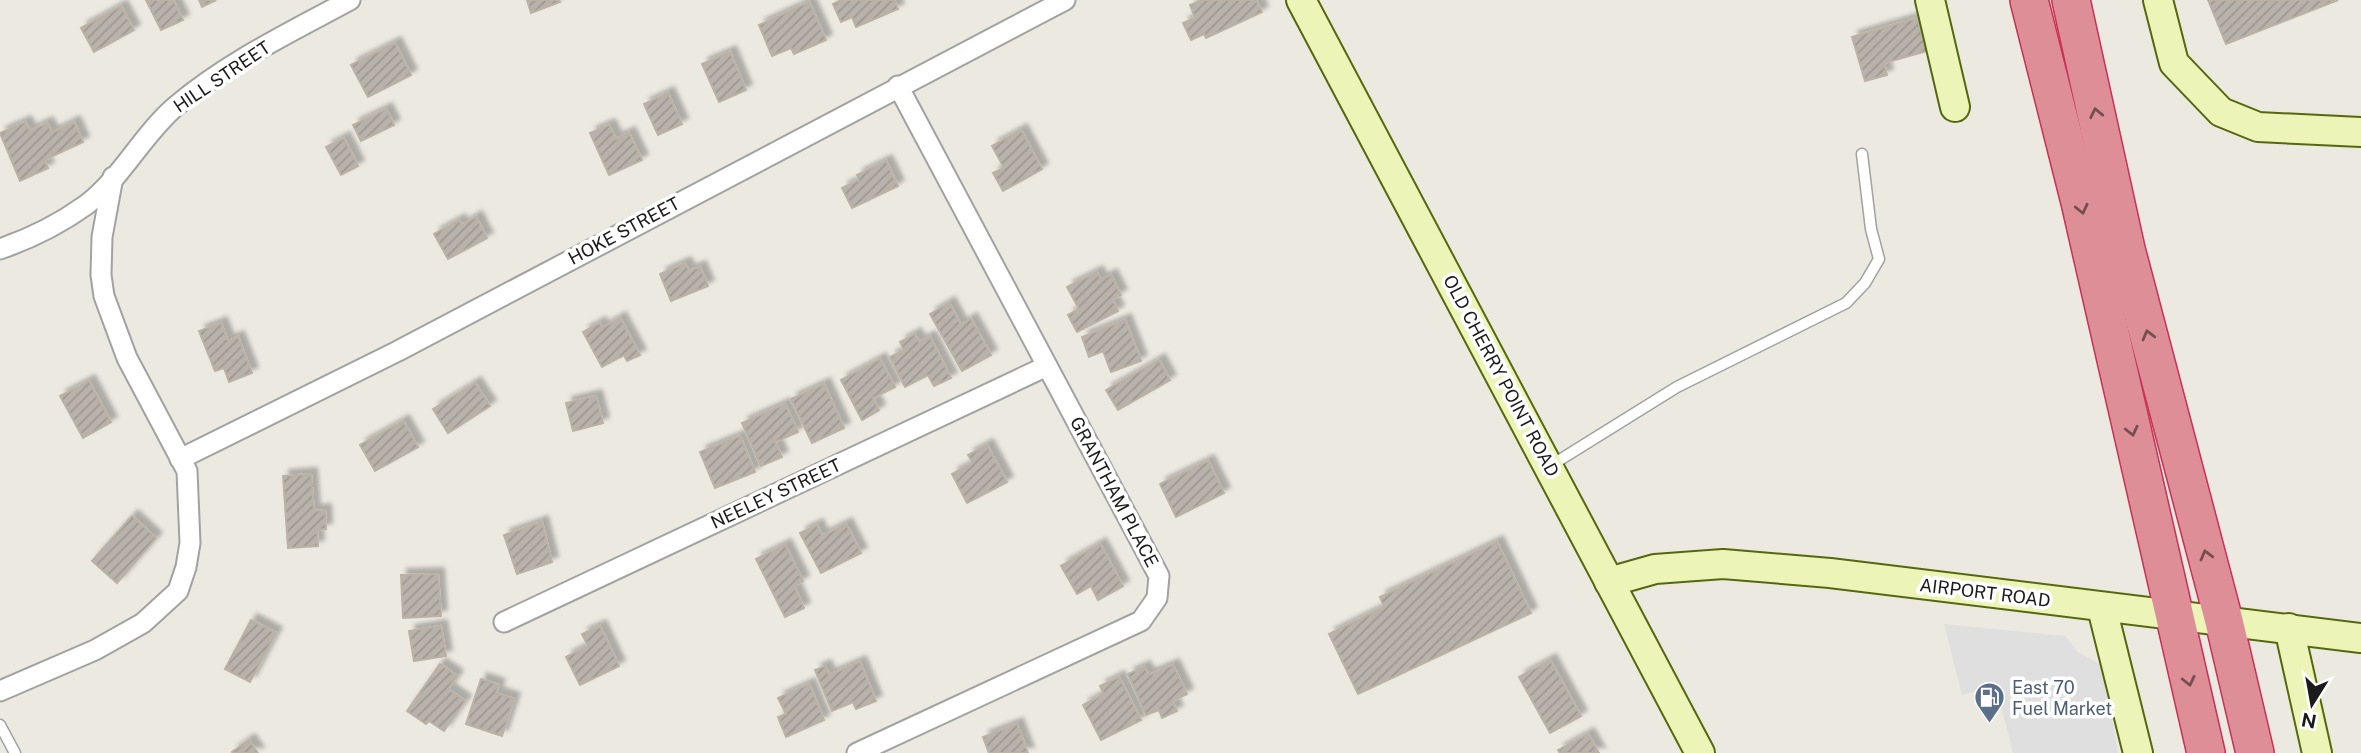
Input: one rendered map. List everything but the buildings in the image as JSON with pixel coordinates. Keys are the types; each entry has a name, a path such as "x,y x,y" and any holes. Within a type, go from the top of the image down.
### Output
{"highway":[{"path":"2029,0 2080,202 2206,753"},
{"path":"2070,0 2126,249 2224,621 2255,753"}],"street":[{"name":"HILL STREET","path":"0,249 36,234 87,204 146,136 194,92 264,46 350,0"},
{"name":"HOKE STREET","path":"180,459 398,351 1065,0"},
{"name":"OLD CHERRY POINT ROAD","path":"1301,0 1700,753"},
{"path":"1930,0 1955,107"},
{"path":"2158,0 2174,62 2221,112 2258,127 2361,132"},
{"name":"GRANTHAM PLACE","path":"857,753 1141,621 1157,598 1158,576 898,86"},
{"path":"0,691 107,643 144,623 178,591 190,543 187,471 127,358 104,296 100,275 102,237 113,177"},
{"name":"NEELEY STREET","path":"504,622 1047,366"},
{"name":"AIRPORT ROAD","path":"1609,582 1655,569 1723,564 1830,573 2361,638"},
{"path":"2102,608 2138,753"},
{"path":"2289,628 2317,753"}],"lane":[{"path":"1550,466 1677,387 1846,303 1865,284 1880,258 1871,229 1861,154"},
{"path":"0,725 15,753"}],"shaded area":[{"path":"1944,624 2065,636 2078,652 2103,666 2118,753 2013,753 1996,686 1962,695"}],"place":[{"name":"East 70 Fuel Market","path":"1989,725"}]}
